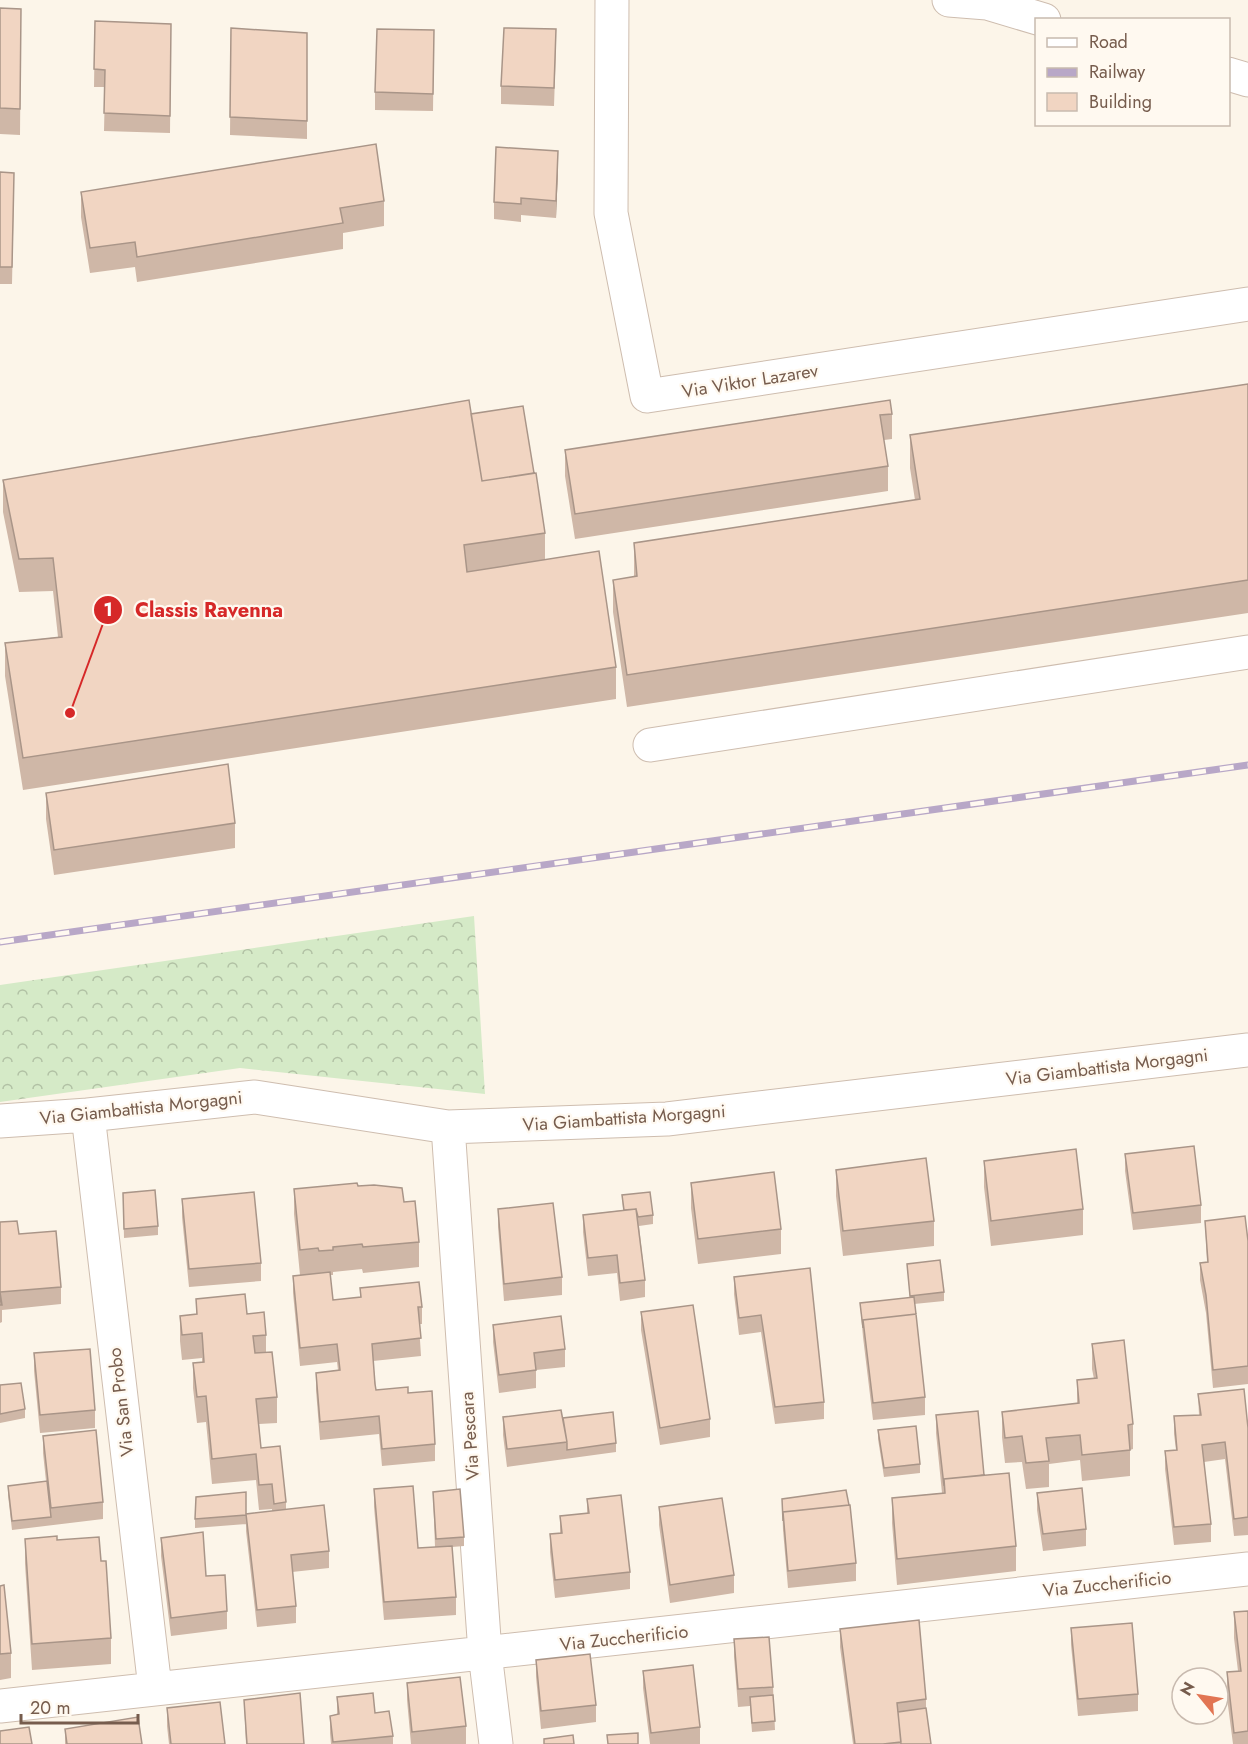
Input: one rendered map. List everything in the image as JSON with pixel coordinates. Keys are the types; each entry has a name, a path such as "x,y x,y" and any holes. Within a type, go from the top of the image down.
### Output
{"street":[{"name":"Via Viktor Lazarev","path":"612,0 612,213 647,396 1248,304"},
{"path":"949,0 987,3 1037,18"},
{"path":"1230,75 1248,80"},
{"path":"650,746 1248,652"},
{"name":"Via Giambattista Morgagni","path":"0,1121 88,1115 255,1097 448,1127 667,1119 1248,1050"},
{"name":"Via San Probo","path":"88,1115 155,1688"},
{"name":"Via Pescara","path":"448,1127 485,1653 496,1744"},
{"name":"Via Zuccherificio","path":"0,1706 1248,1569"}],"green space":[{"path":"474,916 485,1094 240,1068 0,1102 0,985"}],"building":[{"path":"0,8 21,9 20,109 0,108"},
{"path":"95,21 171,24 170,116 104,113 105,70 94,69"},
{"path":"231,28 307,33 307,121 230,117"},
{"path":"504,28 556,29 554,88 501,86"},
{"path":"377,29 434,30 433,94 375,92"},
{"path":"376,144 384,201 340,208 343,223 137,257 135,242 90,248 81,192"},
{"path":"496,147 558,151 556,201 521,198 521,204 494,202"},
{"path":"0,172 14,173 12,267 0,267"},
{"path":"1248,384 1248,580 627,675 613,580 637,576 634,543 920,499 910,435"},
{"path":"469,400 482,481 536,473 545,533 464,545 467,572 599,551 616,667 23,758 5,643 62,637 53,558 19,559 3,480"},
{"path":"890,400 892,414 880,415 888,466 575,514 565,450"},
{"path":"523,406 534,473 482,481 471,414"},
{"path":"228,764 235,823 54,850 46,793"},
{"path":"1194,1146 1201,1205 1133,1213 1125,1154"},
{"path":"1076,1149 1083,1209 991,1221 984,1161"},
{"path":"926,1158 934,1221 843,1231 836,1170"},
{"path":"774,1172 781,1229 698,1239 691,1183"},
{"path":"357,1183 358,1186 402,1188 404,1202 415,1201 419,1242 363,1247 362,1244 319,1251 318,1248 300,1250 294,1189"},
{"path":"155,1190 158,1226 124,1229 123,1193"},
{"path":"254,1192 261,1263 189,1269 182,1199"},
{"path":"650,1192 653,1215 638,1217 636,1209 624,1210 622,1195"},
{"path":"553,1203 562,1277 504,1284 498,1209"},
{"path":"636,1209 645,1280 620,1283 617,1255 588,1258 583,1215"},
{"path":"1245,1216 1248,1241 1248,1366 1213,1370 1206,1295 1200,1263 1208,1262 1205,1221"},
{"path":"17,1221 19,1234 56,1231 61,1287 0,1292 0,1222"},
{"path":"940,1260 944,1292 910,1296 907,1264"},
{"path":"810,1268 824,1402 775,1407 761,1315 739,1318 734,1277"},
{"path":"330,1272 333,1300 361,1297 360,1288 419,1282 422,1307 418,1307 421,1338 372,1344 375,1384 376,1390 408,1387 408,1393 432,1391 435,1444 382,1449 379,1416 320,1422 316,1373 340,1370 337,1344 300,1348 293,1276"},
{"path":"245,1294 247,1314 264,1312 266,1335 253,1336 255,1353 272,1352 277,1397 256,1399 261,1448 280,1446 286,1502 274,1504 272,1484 259,1485 256,1454 212,1459 206,1396 197,1397 193,1363 204,1362 202,1333 182,1335 180,1316 197,1314 196,1299"},
{"path":"914,1297 916,1314 863,1320 863,1328 860,1303"},
{"path":"693,1305 710,1419 660,1428 641,1312"},
{"path":"916,1314 925,1397 873,1403 863,1320"},
{"path":"561,1316 565,1349 534,1353 536,1370 499,1375 493,1325"},
{"path":"1124,1340 1133,1424 1128,1425 1130,1450 1082,1455 1080,1435 1046,1438 1049,1461 1026,1463 1022,1436 1005,1438 1002,1412 1079,1403 1077,1380 1097,1378 1092,1344"},
{"path":"90,1349 95,1410 40,1415 34,1353"},
{"path":"21,1383 25,1409 0,1414 0,1385"},
{"path":"1244,1389 1248,1428 1248,1517 1234,1519 1225,1442 1202,1445 1211,1524 1174,1527 1165,1451 1177,1450 1174,1416 1201,1415 1198,1394"},
{"path":"561,1410 567,1442 507,1449 503,1417"},
{"path":"978,1411 984,1475 944,1479 944,1486 936,1415"},
{"path":"613,1412 616,1443 567,1450 563,1418"},
{"path":"916,1426 920,1464 884,1468 878,1430"},
{"path":"96,1430 103,1502 51,1508 43,1436"},
{"path":"1009,1473 1016,1546 897,1559 892,1498 945,1493 944,1479"},
{"path":"47,1481 51,1517 12,1521 8,1486"},
{"path":"413,1486 418,1548 452,1546 456,1597 384,1602 374,1489"},
{"path":"1082,1488 1086,1529 1043,1534 1037,1493"},
{"path":"460,1489 464,1537 436,1539 433,1492"},
{"path":"846,1490 849,1505 783,1512 783,1521 782,1499"},
{"path":"246,1492 246,1515 195,1519 196,1497"},
{"path":"621,1495 630,1572 555,1580 550,1534 562,1533 560,1516 589,1513 587,1499"},
{"path":"722,1498 734,1575 670,1585 659,1507"},
{"path":"324,1505 329,1551 291,1555 296,1606 257,1610 246,1514"},
{"path":"850,1505 856,1563 788,1571 783,1512"},
{"path":"203,1532 206,1576 225,1575 227,1611 171,1618 161,1538"},
{"path":"57,1536 57,1540 99,1537 101,1561 106,1561 111,1638 32,1644 25,1539"},
{"path":"4,1585 11,1653 0,1654 0,1586"},
{"path":"1248,1611 1248,1731 1234,1733 1230,1672 1241,1671 1234,1612"},
{"path":"919,1620 926,1699 897,1703 901,1742 855,1744 840,1629"},
{"path":"1132,1623 1138,1694 1078,1699 1071,1628"},
{"path":"769,1637 773,1687 738,1689 734,1639"},
{"path":"590,1654 596,1705 541,1711 536,1660"},
{"path":"693,1665 700,1727 651,1733 643,1671"},
{"path":"460,1677 466,1726 412,1732 407,1683"},
{"path":"300,1693 304,1744 247,1744 244,1700"},
{"path":"373,1693 375,1713 389,1711 393,1736 333,1742 330,1716 339,1714 337,1697"},
{"path":"773,1695 775,1721 752,1723 750,1697"},
{"path":"220,1702 225,1744 171,1744 167,1708"},
{"path":"926,1708 931,1744 901,1744 898,1712"},
{"path":"138,1717 142,1744 67,1744 65,1729"},
{"path":"29,1727 32,1744 0,1744 0,1731"},
{"path":"638,1733 638,1744 608,1744 607,1735"},
{"path":"573,1735 574,1744 544,1744 544,1739"}],"railway":[{"path":"0,942 1248,765"}],"place":[{"name":"Classis Ravenna","path":"70,713"}]}
